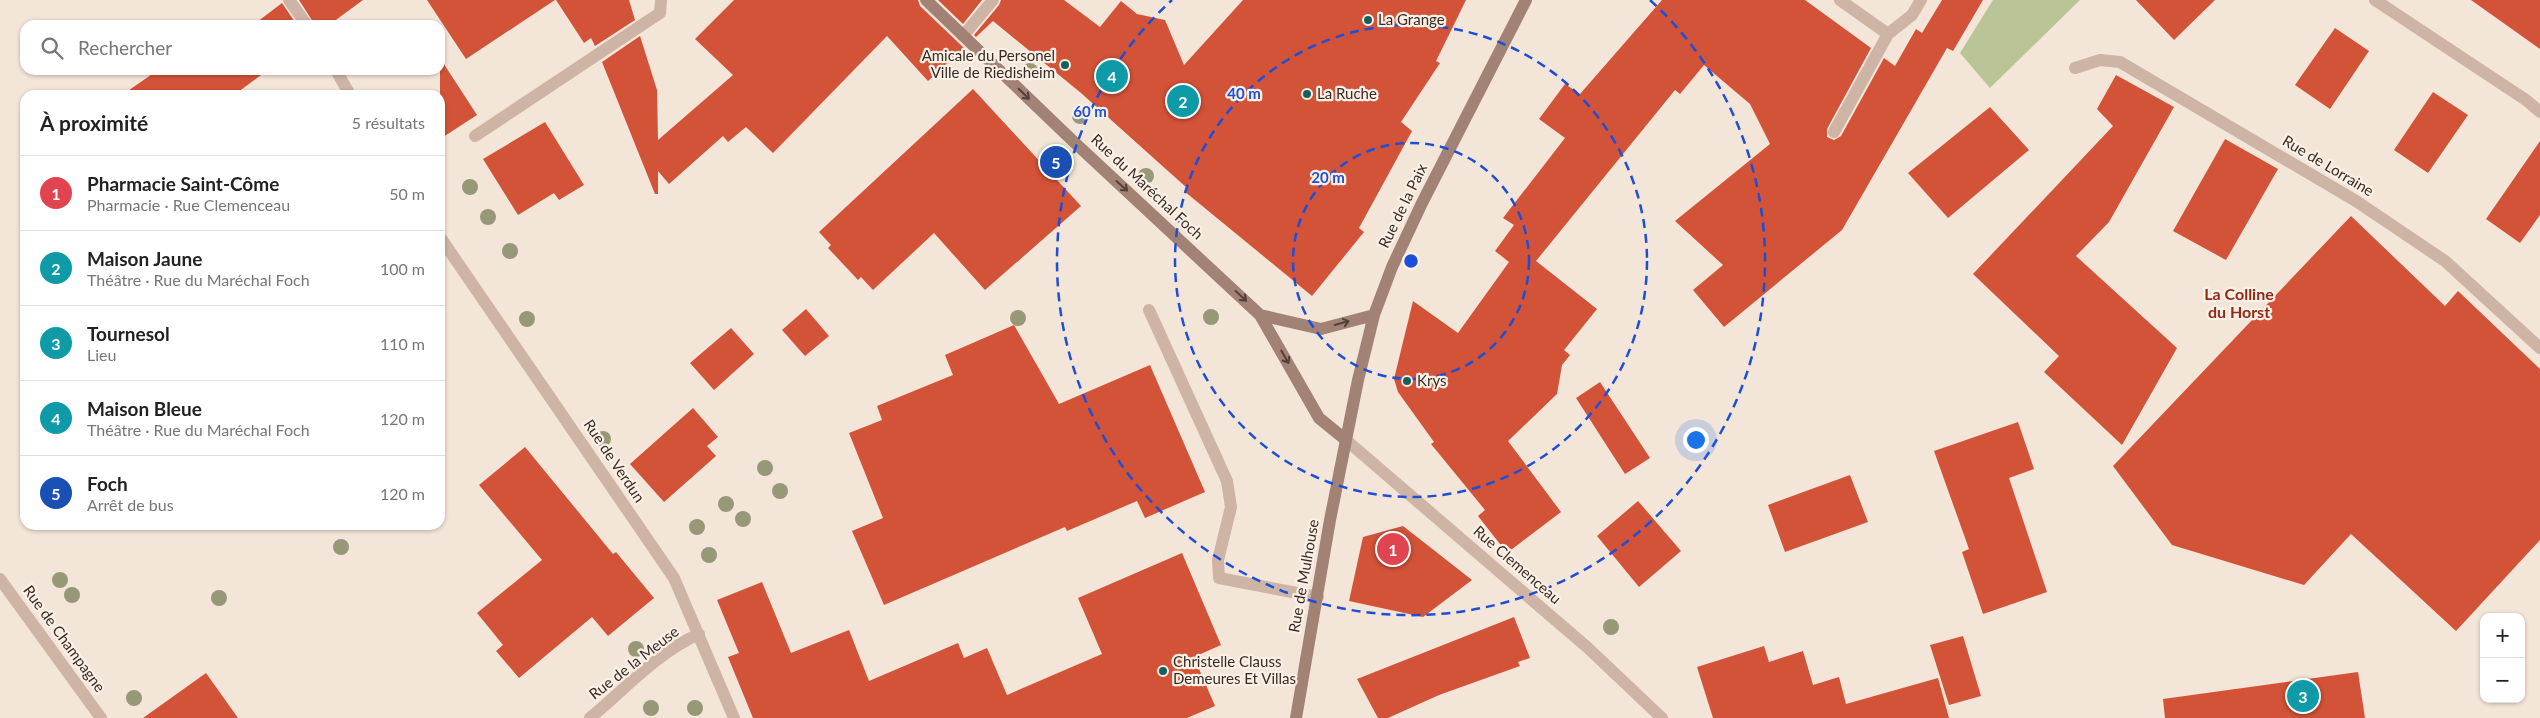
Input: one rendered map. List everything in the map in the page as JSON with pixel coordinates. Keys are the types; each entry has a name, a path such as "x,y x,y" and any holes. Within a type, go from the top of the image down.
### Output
{"street":[{"path":"289,0 303,20"},
{"path":"475,136 660,12 661,0"},
{"name":"Rue du Maréchal Foch","path":"926,0 1260,315 1319,418 1346,440"},
{"path":"963,36 993,0"},
{"name":"Rue de la Paix","path":"1346,440 1374,315 1392,266 1526,0"},
{"path":"1840,0 1888,34"},
{"path":"1834,132 1888,34 1912,15 1921,0"},
{"path":"2375,0 2526,100 2540,112"},
{"name":"Rue de Lorraine","path":"2075,68 2100,60 2120,62 2356,201 2444,261 2540,348"},
{"path":"339,75 347,90"},
{"name":"Rue de Verdun","path":"445,244 674,578 734,718"},
{"path":"1149,310 1227,481 1231,507 1218,560 1219,578 1318,597"},
{"path":"1260,315 1321,329 1374,315"},
{"name":"Rue de Mulhouse","path":"1296,718 1346,440"},
{"name":"Rue Clemenceau","path":"1346,440 1588,648 1662,718"},
{"name":"Rue de Champagne","path":"0,579 101,718"},
{"name":"Rue de la Meuse","path":"590,718 657,661 685,640 699,634"}],"green space":[{"path":"1993,0 2080,0 1990,88 1960,53"}],"building":[{"path":"299,0 363,0 336,20 312,20"},
{"path":"427,0 555,0 466,59 445,27 445,20 440,20"},
{"path":"556,0 629,0 635,20 595,46 591,38 584,43"},
{"path":"734,0 918,0 920,6 964,48 928,81 887,36 773,153 746,127 728,142 723,136 669,184 658,171 658,194 655,194 602,62 640,36 657,90 658,140 733,75 695,39"},
{"path":"938,0 982,0 963,24"},
{"path":"1001,0 1064,0 1100,27 1121,1 1137,14 1165,20 1184,65 1243,0 1466,0 1436,61 1440,63 1401,122 1412,131 1359,228 1364,232 1312,296 1184,191 1187,188 1081,93 993,21 976,37 974,35"},
{"path":"1662,0 1805,0 1871,48 1827,129 1827,137 1834,140 1841,136 1884,58 1895,66 1916,29 1922,33 1942,0 1983,0 1953,51 1947,48 1842,230 1724,327 1693,290 1723,265 1675,221 1770,144 1750,104 1704,65 1680,94 1675,90 1536,261 1597,309 1564,350 1570,355 1562,365 1557,394 1508,441 1561,512 1507,553 1478,516 1485,510 1431,444 1434,442 1398,392 1394,379 1413,301 1458,333 1509,262 1495,251 1514,225 1503,218 1565,138 1539,119 1565,84 1580,94"},
{"path":"2136,0 2215,0 2174,40"},
{"path":"2471,0 2540,0 2540,49"},
{"path":"282,3 294,20 260,20"},
{"path":"2335,28 2369,51 2330,109 2295,85"},
{"path":"445,66 477,115 445,136 445,90 440,90 440,75 445,75"},
{"path":"151,75 261,75 241,90 129,90"},
{"path":"2116,75 2174,107 2109,222 2076,256 2177,348 2122,445 2044,372 2059,356 1973,274 2113,126 2097,109"},
{"path":"973,89 1081,206 985,290 934,233 873,290 861,277 858,280 828,248 831,245 819,232"},
{"path":"2433,92 2468,115 2428,173 2394,150"},
{"path":"1990,107 2029,150 1948,218 1908,173"},
{"path":"545,122 584,185 559,200 554,193 518,215 483,159"},
{"path":"2225,139 2278,169 2226,260 2173,231"},
{"path":"2540,141 2540,215 2520,243 2486,219"},
{"path":"2351,216 2445,306 2458,291 2540,369 2540,540 2456,631 2351,534 2304,585 2172,545 2113,466"},
{"path":"806,309 829,336 805,356 782,330"},
{"path":"1014,325 1059,404 1150,365 1205,492 1145,518 1137,501 1067,531 1065,527 884,605 852,531 883,518 849,433 882,420 877,406 953,375 945,355"},
{"path":"731,328 754,354 714,390 690,363"},
{"path":"1600,382 1650,458 1625,474 1576,398"},
{"path":"693,408 718,437 707,446 716,456 664,502 630,464"},
{"path":"2018,422 2034,469 2009,478 2047,592 1983,614 1962,552 1969,549 1934,451"},
{"path":"525,447 613,554 616,552 654,598 608,636 592,617 519,678 496,651 503,645 477,613 542,560 479,485"},
{"path":"1850,475 1868,522 1785,552 1768,505"},
{"path":"1638,501 1681,551 1639,587 1597,536"},
{"path":"1403,526 1472,580 1423,617 1349,601 1363,537"},
{"path":"1182,553 1221,645 1194,657 1215,706 1187,718 753,718 728,657 739,653 717,600 762,582 791,653 849,630 869,681 958,643 964,658 987,648 1007,695 1102,654 1078,598"},
{"path":"1514,617 1530,658 1518,662 1520,666 1439,695 1388,718 1378,718 1357,679"},
{"path":"1963,636 1981,696 1949,705 1930,645"},
{"path":"1764,646 1769,662 1803,651 1813,685 1839,677 1846,704 1938,678 1949,718 1713,718 1697,667"},
{"path":"2358,672 2365,718 2165,718 2163,699"},
{"path":"206,673 238,718 143,718"}],"place":[{"name":"La Grange","path":"1368,20"},
{"name":"Amicale du Personel Ville de Riedisheim","path":"1065,65"},
{"name":"Maison Bleue","path":"1112,76"},
{"name":"La Ruche","path":"1307,94"},
{"name":"Maison Jaune","path":"1183,101"},
{"name":"Foch","path":"1056,162"},
{"name":"Krys","path":"1407,381"},
{"name":"Pharmacie Saint-Côme","path":"1393,549"},
{"name":"Christelle Clauss Demeures Et Villas","path":"1163,671"},
{"name":"Tournesol","path":"2303,696"}],"district":[{"name":"La Colline du Horst","path":"2239,303"}]}
